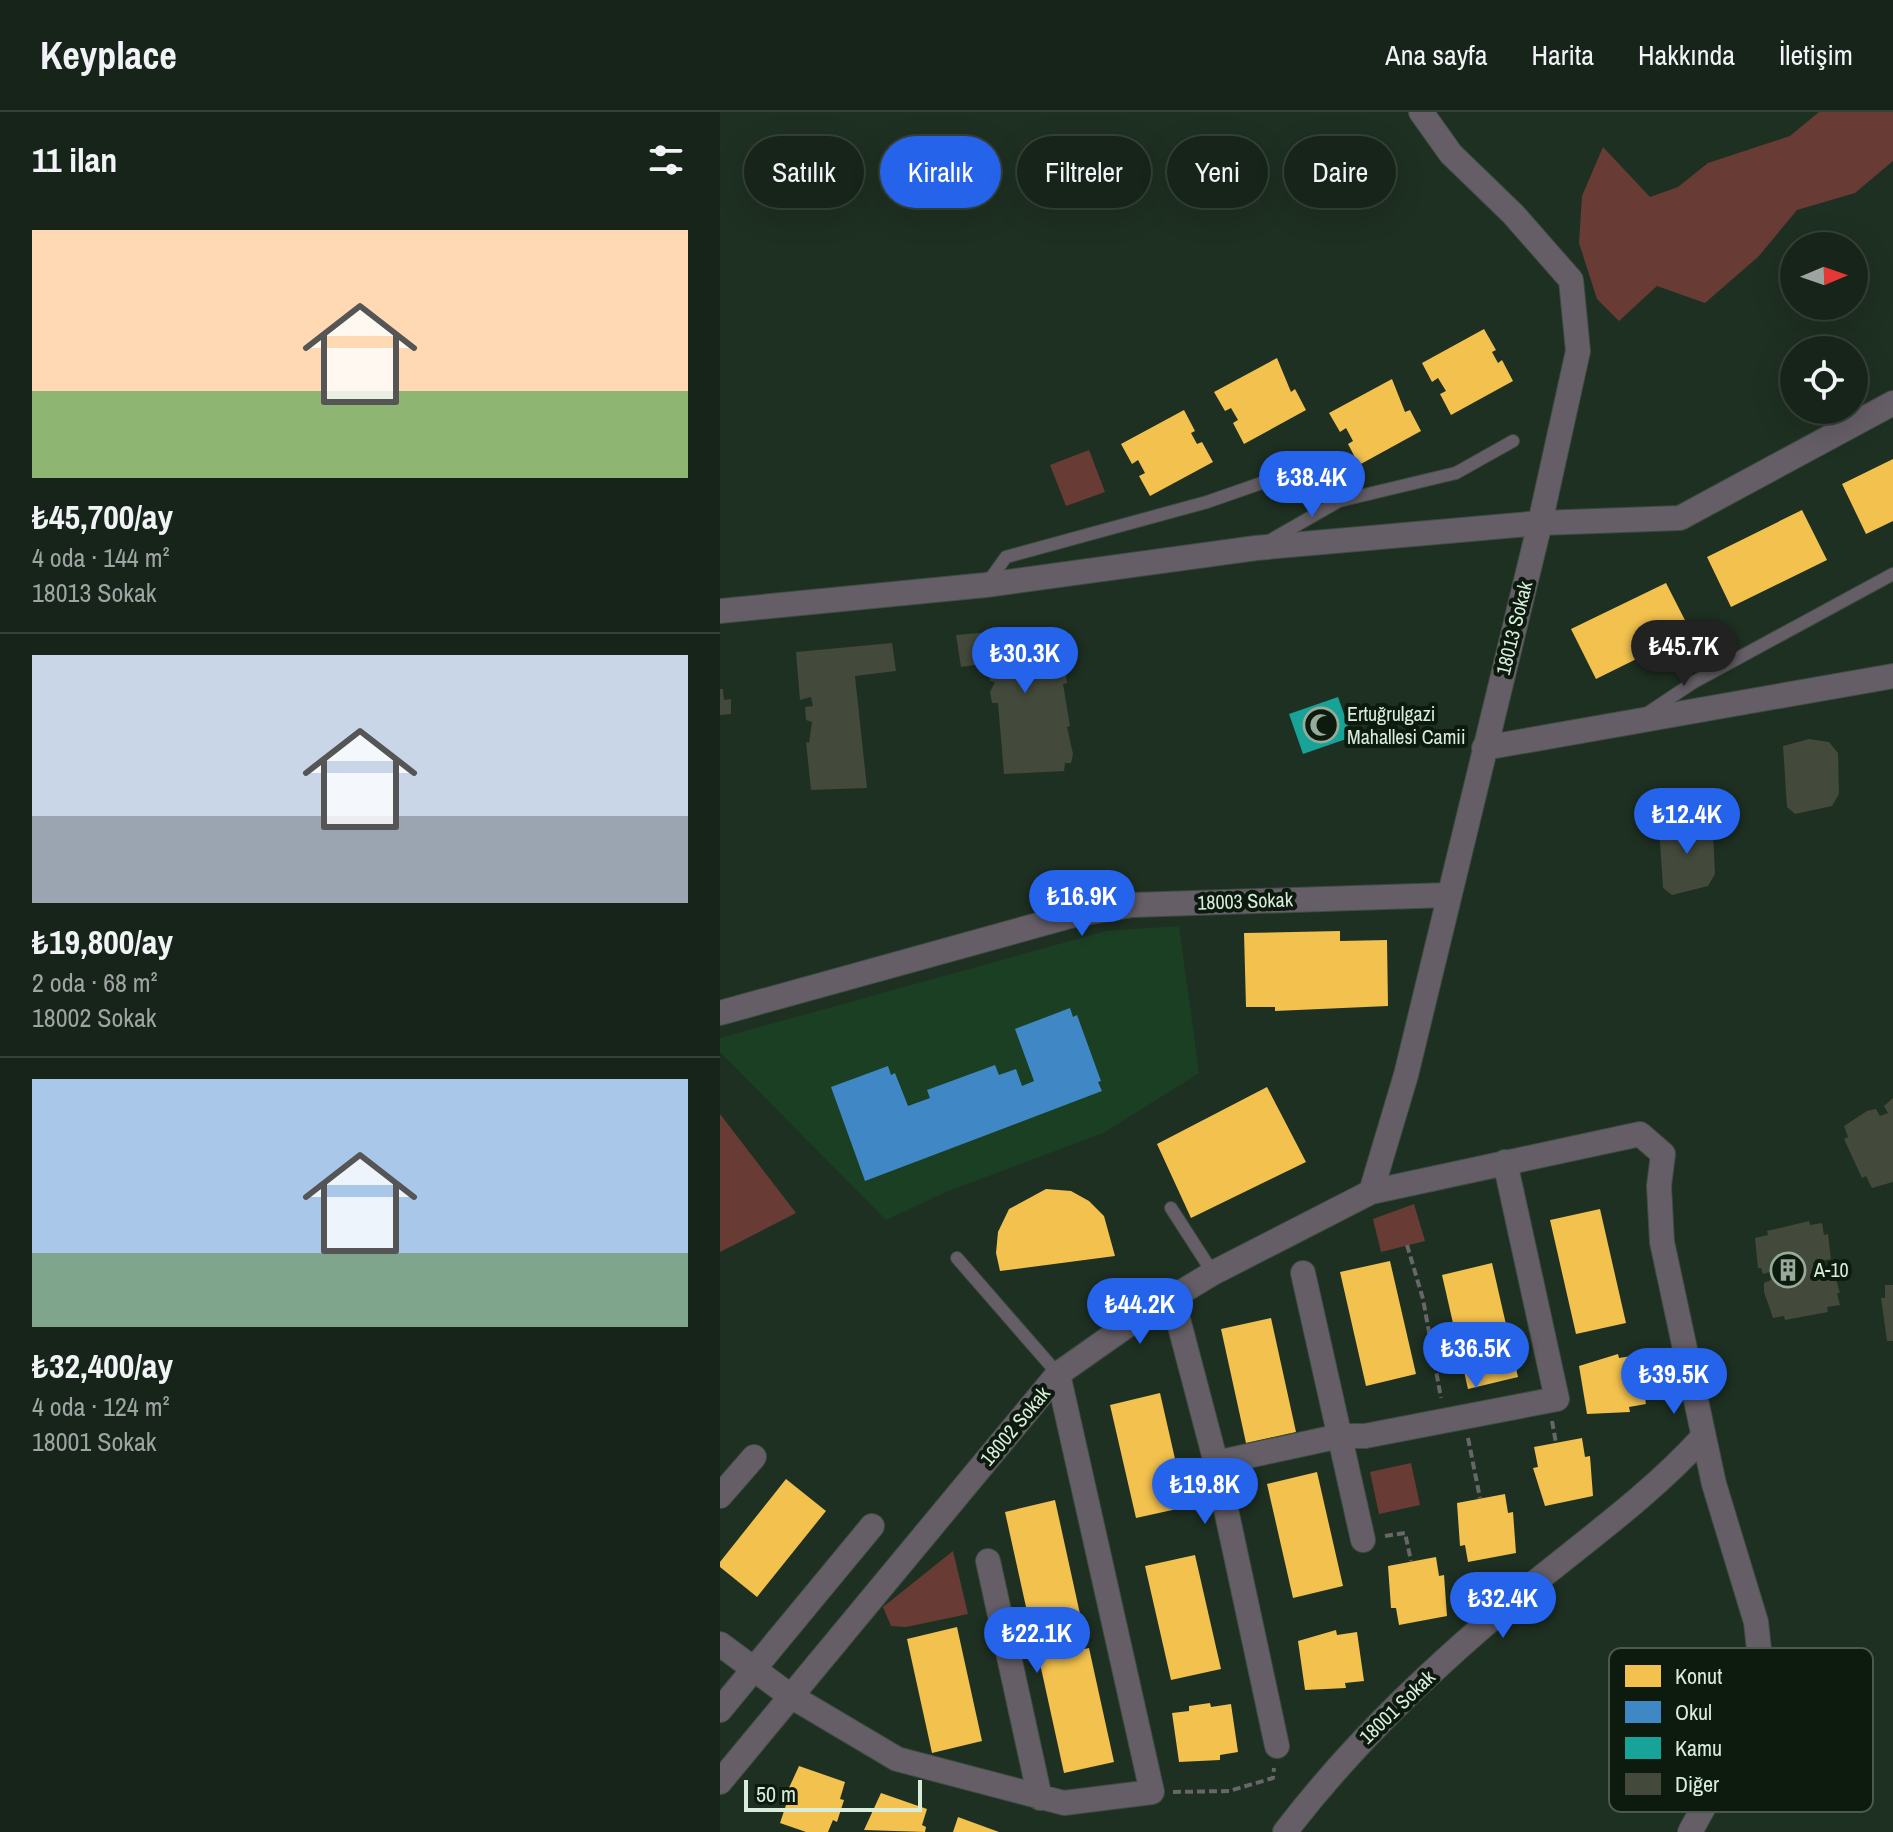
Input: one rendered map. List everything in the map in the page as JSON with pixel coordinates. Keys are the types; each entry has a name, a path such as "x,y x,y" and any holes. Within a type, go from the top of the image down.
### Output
{"street":[{"name":"18013 Sokak","path":"1371,1192 1406,1075 1540,523 1578,351 1571,280 1513,214 1451,154 1421,112"},
{"path":"720,611 986,585 1256,548 1540,523 1680,518 1893,403"},
{"path":"1484,748 1893,676"},
{"name":"18003 Sokak","path":"720,1013 1074,915 1132,905 1448,895"},
{"name":"18002 Sokak","path":"720,1782 1058,1374 1172,1296 1371,1192 1640,1134 1663,1154 1659,1186 1662,1242 1703,1437"},
{"path":"1216,1463 1340,1436 1365,1436 1557,1399 1505,1162"},
{"path":"1303,1273 1363,1540"},
{"path":"1172,1296 1216,1463 1277,1746"},
{"path":"720,1644 789,1695 897,1759 1064,1803 1152,1792 1058,1374"},
{"path":"1703,1437 1756,1622 1759,1648"},
{"name":"18001 Sokak","path":"1285,1832 1319,1787 1383,1717 1474,1633 1671,1473 1703,1437"},
{"path":"720,1496 754,1457"},
{"path":"720,1710 872,1526"},
{"path":"988,1561 1040,1798"},
{"path":"1690,1832 1701,1812"}],"lane":[{"path":"1256,548 1339,501 1456,473 1513,441"},
{"path":"986,585 1006,557 1207,502 1296,471"},
{"path":"1636,721 1694,682 1893,574"},
{"path":"1171,1208 1213,1273"},
{"path":"957,1258 1058,1374"}],"path":[{"path":"1407,1245 1436,1357 1480,1498"},
{"path":"1363,1540 1405,1533 1411,1561"},
{"path":"1152,1792 1229,1791 1273,1778 1277,1746"}],"shaded area":[{"path":"1819,112 1893,112 1893,161 1855,193 1797,210 1759,256 1705,303 1657,286 1619,321 1597,299 1579,243 1582,196 1603,147 1650,197 1678,187 1708,163 1790,136"},
{"path":"1089,450 1105,492 1066,506 1050,465"},
{"path":"1179,926 1199,1073 1103,1133 946,1192 886,1220 720,1052 720,1038 1106,931"},
{"path":"720,1114 796,1213 720,1252"},
{"path":"1414,1204 1425,1241 1381,1252 1373,1219"},
{"path":"1411,1463 1420,1505 1379,1514 1370,1472"},
{"path":"953,1551 968,1614 906,1627 891,1626 883,1607"}],"building: Konut":[{"path":"1484,329 1496,350 1492,352 1498,363 1502,360 1513,381 1451,415 1440,394 1446,391 1438,378 1432,382 1422,363"},
{"path":"1277,358 1291,392 1295,389 1306,410 1244,444 1233,423 1238,420 1231,408 1225,411 1214,392"},
{"path":"1392,379 1405,412 1410,410 1421,431 1359,465 1348,444 1353,441 1346,428 1340,432 1329,413"},
{"path":"1184,410 1195,431 1191,433 1197,444 1202,442 1213,462 1150,496 1139,476 1145,473 1138,460 1132,464 1121,444"},
{"path":"1893,459 1893,521 1866,534 1842,484"},
{"path":"1802,510 1827,560 1731,607 1707,557"},
{"path":"1666,583 1691,632 1596,679 1571,629"},
{"path":"1340,931 1340,941 1387,940 1388,1006 1275,1011 1275,1007 1246,1007 1244,933"},
{"path":"1267,1087 1306,1162 1191,1218 1157,1144"},
{"path":"1046,1189 1071,1191 1089,1201 1104,1216 1115,1256 1000,1271 996,1253 998,1232 1009,1209"},
{"path":"1600,1209 1626,1323 1576,1334 1550,1220"},
{"path":"1390,1261 1416,1374 1366,1386 1340,1272"},
{"path":"1492,1263 1518,1377 1468,1389 1442,1275"},
{"path":"1271,1318 1296,1432 1246,1443 1221,1329"},
{"path":"1618,1354 1619,1358 1638,1355 1646,1404 1629,1407 1630,1412 1587,1414 1579,1366"},
{"path":"1160,1393 1186,1507 1136,1518 1110,1405"},
{"path":"1582,1438 1585,1457 1590,1456 1593,1496 1545,1506 1533,1468 1538,1467 1534,1447"},
{"path":"1317,1472 1343,1586 1293,1598 1267,1484"},
{"path":"786,1479 826,1511 757,1597 720,1567 720,1562"},
{"path":"1505,1494 1508,1513 1513,1512 1516,1553 1468,1562 1465,1545 1460,1546 1457,1503"},
{"path":"1055,1500 1080,1614 1030,1625 1005,1512"},
{"path":"1195,1555 1221,1669 1171,1680 1145,1566"},
{"path":"1436,1557 1439,1576 1444,1575 1447,1616 1399,1625 1396,1608 1391,1608 1388,1566"},
{"path":"957,1627 982,1741 932,1753 907,1639"},
{"path":"1336,1630 1337,1635 1357,1632 1364,1681 1345,1683 1346,1688 1305,1690 1298,1641"},
{"path":"1089,1648 1114,1762 1064,1773 1039,1659"},
{"path":"1210,1703 1211,1707 1231,1704 1238,1752 1220,1755 1220,1760 1179,1762 1172,1713 1189,1711 1189,1706"},
{"path":"799,1766 845,1782 840,1799 844,1800 837,1822 833,1820 828,1832 806,1832 780,1823 786,1805 782,1803"},
{"path":"881,1793 927,1809 922,1825 926,1827 925,1832 864,1830"},
{"path":"958,1817 999,1832 953,1832"}],"building: Okul":[{"path":"1070,1008 1073,1017 1077,1015 1102,1091 865,1181 831,1087 888,1066 891,1075 895,1073 908,1106 930,1098 927,1090 995,1065 999,1075 1016,1069 1022,1086 1034,1081 1015,1029"}],"building: Kamu":[{"name":"Ertuğrulgazi Mahallesi Camii","path":"1338,697 1352,737 1303,754 1289,714"}],"building: Diğer":[{"path":"1050,627 1052,634 1058,632 1065,656 1059,656 1067,683 1063,684 1073,754 1071,763 1065,763 1064,771 1004,774 998,703 992,703 990,692 995,682 990,681 988,663 961,667 956,635"},
{"path":"892,643 896,671 855,676 867,788 811,790 806,742 809,743 812,722 806,720 805,707 813,706 811,697 800,700 796,652"},
{"path":"720,689 723,689 724,700 731,699 731,714 720,715"},
{"path":"1809,739 1829,742 1838,753 1839,794 1832,806 1795,814 1787,807 1783,746"},
{"path":"1685,820 1704,822 1713,833 1715,874 1708,886 1672,895 1663,888 1659,826"},
{"path":"1893,1098 1893,1182 1872,1188 1866,1176 1862,1178 1844,1139 1848,1137 1844,1126 1867,1111 1876,1109 1880,1116 1888,1113 1884,1106"},
{"name":"A-10","path":"1809,1221 1810,1225 1822,1223 1824,1235 1828,1234 1831,1259 1813,1263 1815,1272 1833,1269 1840,1305 1827,1307 1828,1312 1785,1320 1784,1316 1773,1318 1764,1292 1764,1283 1771,1280 1770,1272 1763,1274 1758,1268 1755,1238 1768,1235 1767,1231"},
{"path":"1885,1285 1893,1285 1893,1341 1887,1341 1881,1298 1885,1298"}],"place":[{"name":"Ertuğrulgazi Mahallesi Camii","path":"1321,725"},
{"name":"A-10","path":"1788,1270"}]}
